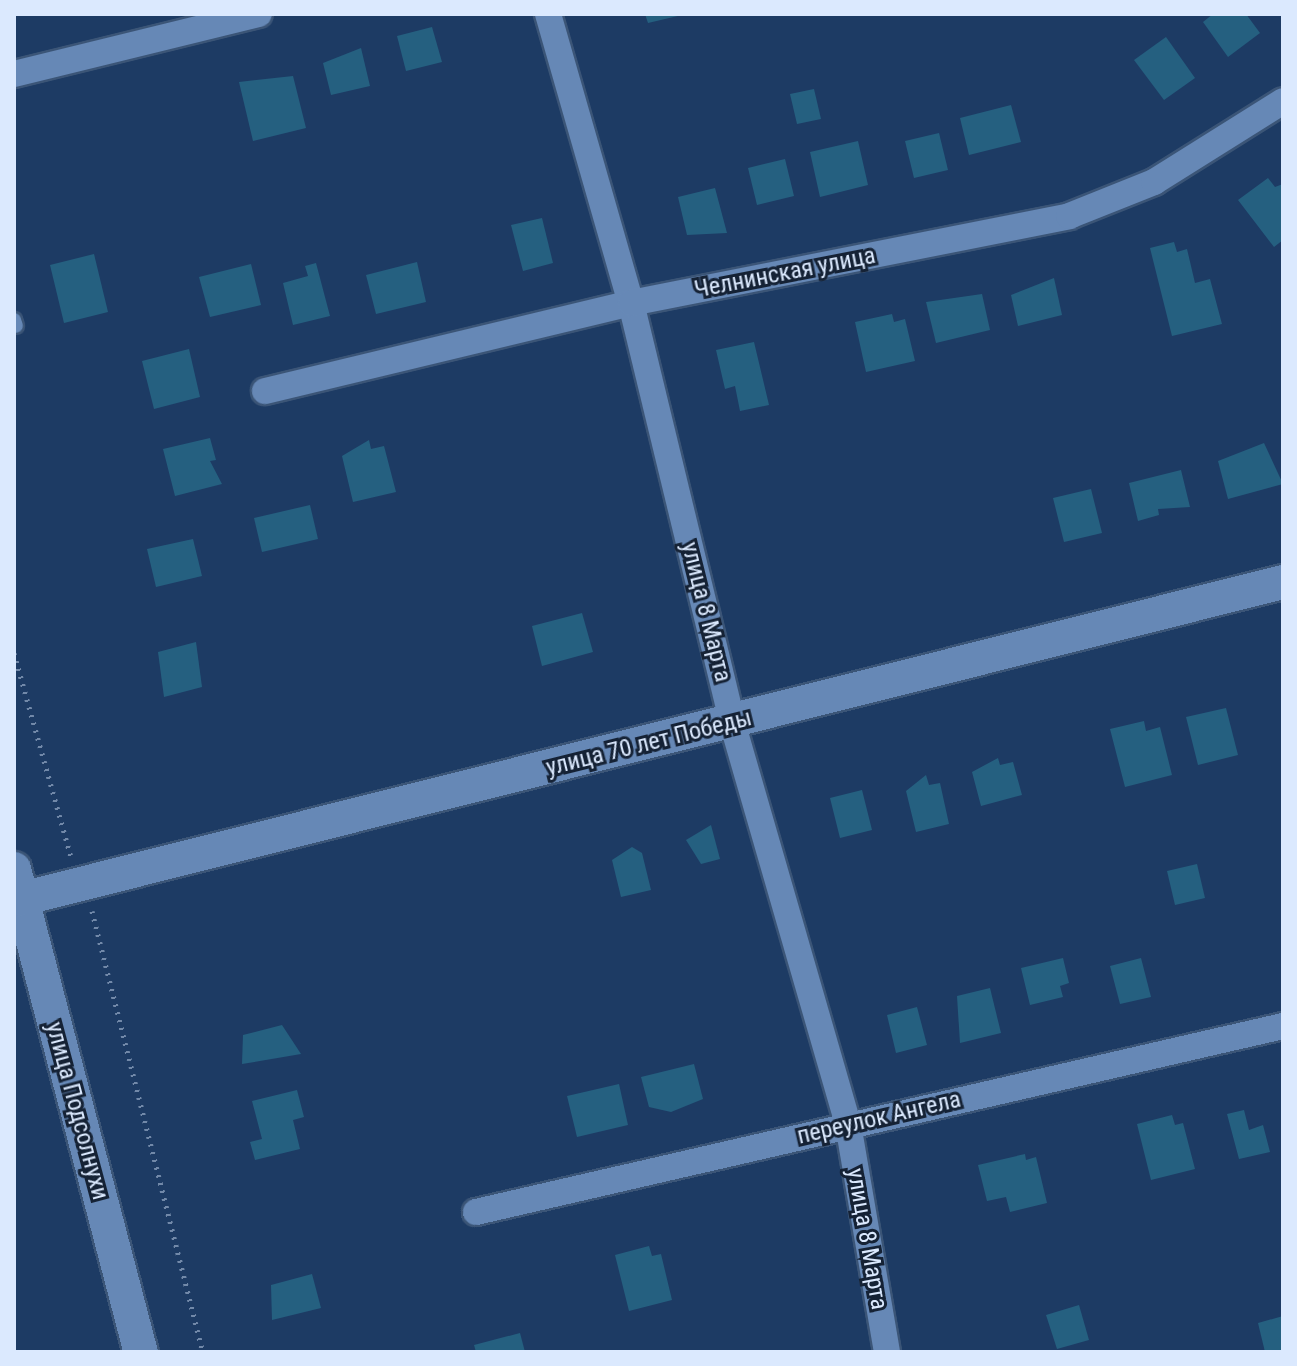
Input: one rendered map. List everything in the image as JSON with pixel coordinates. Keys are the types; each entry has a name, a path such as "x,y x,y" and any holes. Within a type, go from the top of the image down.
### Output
{"street":[{"path":"14,74 259,14"},
{"name":"улица 8 Марта","path":"548,14 631,303 732,722 848,1124 887,1352"},
{"name":"Челнинская улица","path":"265,391 631,303 1069,216 1154,182 1283,101"},
{"name":"улица 70 лет Победы","path":"16,890 86,885 1283,582"},
{"name":"улица Подсолнухи","path":"16,890 141,1352"},
{"name":"переулок Ангела","path":"476,1212 1283,1026"}],"path":[{"path":"14,653 70,856 86,885 203,1352"}],"building":[{"path":"645,14 682,14 682,15 648,23"},
{"path":"1213,14 1246,14 1260,33 1228,57 1203,22"},
{"path":"432,27 442,62 406,71 397,36"},
{"path":"1166,37 1195,78 1164,100 1134,60"},
{"path":"361,48 370,86 331,95 323,63"},
{"path":"293,76 306,128 253,141 239,82"},
{"path":"814,89 821,119 797,124 790,94"},
{"path":"1011,105 1021,142 969,155 960,118"},
{"path":"939,133 948,170 914,178 905,141"},
{"path":"858,141 868,185 820,197 810,152"},
{"path":"785,159 794,196 757,205 748,168"},
{"path":"1268,178 1275,187 1283,184 1283,240 1274,247 1238,200"},
{"path":"715,188 727,233 687,235 678,197"},
{"path":"542,218 553,263 523,271 511,225"},
{"path":"1174,242 1177,252 1187,249 1195,283 1210,279 1222,324 1172,336 1150,248"},
{"path":"94,254 108,312 64,323 50,265"},
{"path":"417,262 426,302 376,314 366,275"},
{"path":"316,263 330,316 293,325 283,283 308,276 305,266"},
{"path":"251,264 261,305 210,317 199,277"},
{"path":"1054,278 1062,315 1018,326 1011,295"},
{"path":"982,294 990,330 936,343 926,302"},
{"path":"892,314 894,322 905,319 915,361 866,372 855,322"},
{"path":"754,342 769,405 740,411 735,386 725,389 716,350"},
{"path":"189,349 200,397 154,409 142,361"},
{"path":"210,438 216,460 210,461 222,484 175,496 163,449"},
{"path":"369,440 371,449 384,446 396,492 353,502 342,456"},
{"path":"1264,443 1283,484 1228,499 1218,461"},
{"path":"1181,470 1190,507 1158,509 1159,515 1138,521 1129,483"},
{"path":"1091,489 1102,533 1064,542 1053,498"},
{"path":"310,505 318,539 262,552 254,518"},
{"path":"193,539 202,576 156,587 147,549"},
{"path":"582,613 593,652 542,666 532,626"},
{"path":"196,642 202,687 164,697 158,652"},
{"path":"1226,708 1238,755 1198,765 1186,717"},
{"path":"1144,721 1146,731 1160,727 1172,775 1125,787 1110,729"},
{"path":"998,758 1000,765 1013,762 1022,795 981,806 972,772"},
{"path":"926,775 929,785 940,783 949,824 916,832 906,791"},
{"path":"862,790 872,830 840,838 830,798"},
{"path":"711,825 720,859 701,864 686,840"},
{"path":"632,847 642,853 651,890 621,897 612,860"},
{"path":"1197,864 1205,898 1175,905 1167,871"},
{"path":"1063,958 1069,983 1060,986 1063,997 1030,1005 1021,968"},
{"path":"1141,958 1151,997 1120,1004 1110,966"},
{"path":"990,988 1001,1033 960,1043 957,996"},
{"path":"917,1007 927,1045 896,1053 887,1015"},
{"path":"282,1025 301,1054 242,1064 243,1035"},
{"path":"694,1064 703,1099 671,1112 649,1107 641,1077"},
{"path":"619,1084 628,1125 577,1137 567,1096"},
{"path":"297,1090 304,1117 293,1120 300,1149 255,1160 250,1142 262,1139 252,1101"},
{"path":"1244,1110 1249,1130 1263,1125 1270,1152 1239,1159 1227,1114"},
{"path":"1172,1115 1175,1125 1183,1123 1195,1169 1151,1180 1137,1124"},
{"path":"1025,1154 1026,1160 1036,1157 1047,1203 1010,1212 1006,1197 987,1201 978,1165"},
{"path":"649,1246 652,1256 661,1254 672,1300 629,1311 615,1255"},
{"path":"312,1274 321,1308 272,1320 271,1285"},
{"path":"1079,1305 1089,1340 1057,1349 1046,1315"},
{"path":"1283,1316 1283,1352 1265,1352 1258,1323"},
{"path":"520,1333 525,1352 476,1352 474,1345"}]}
